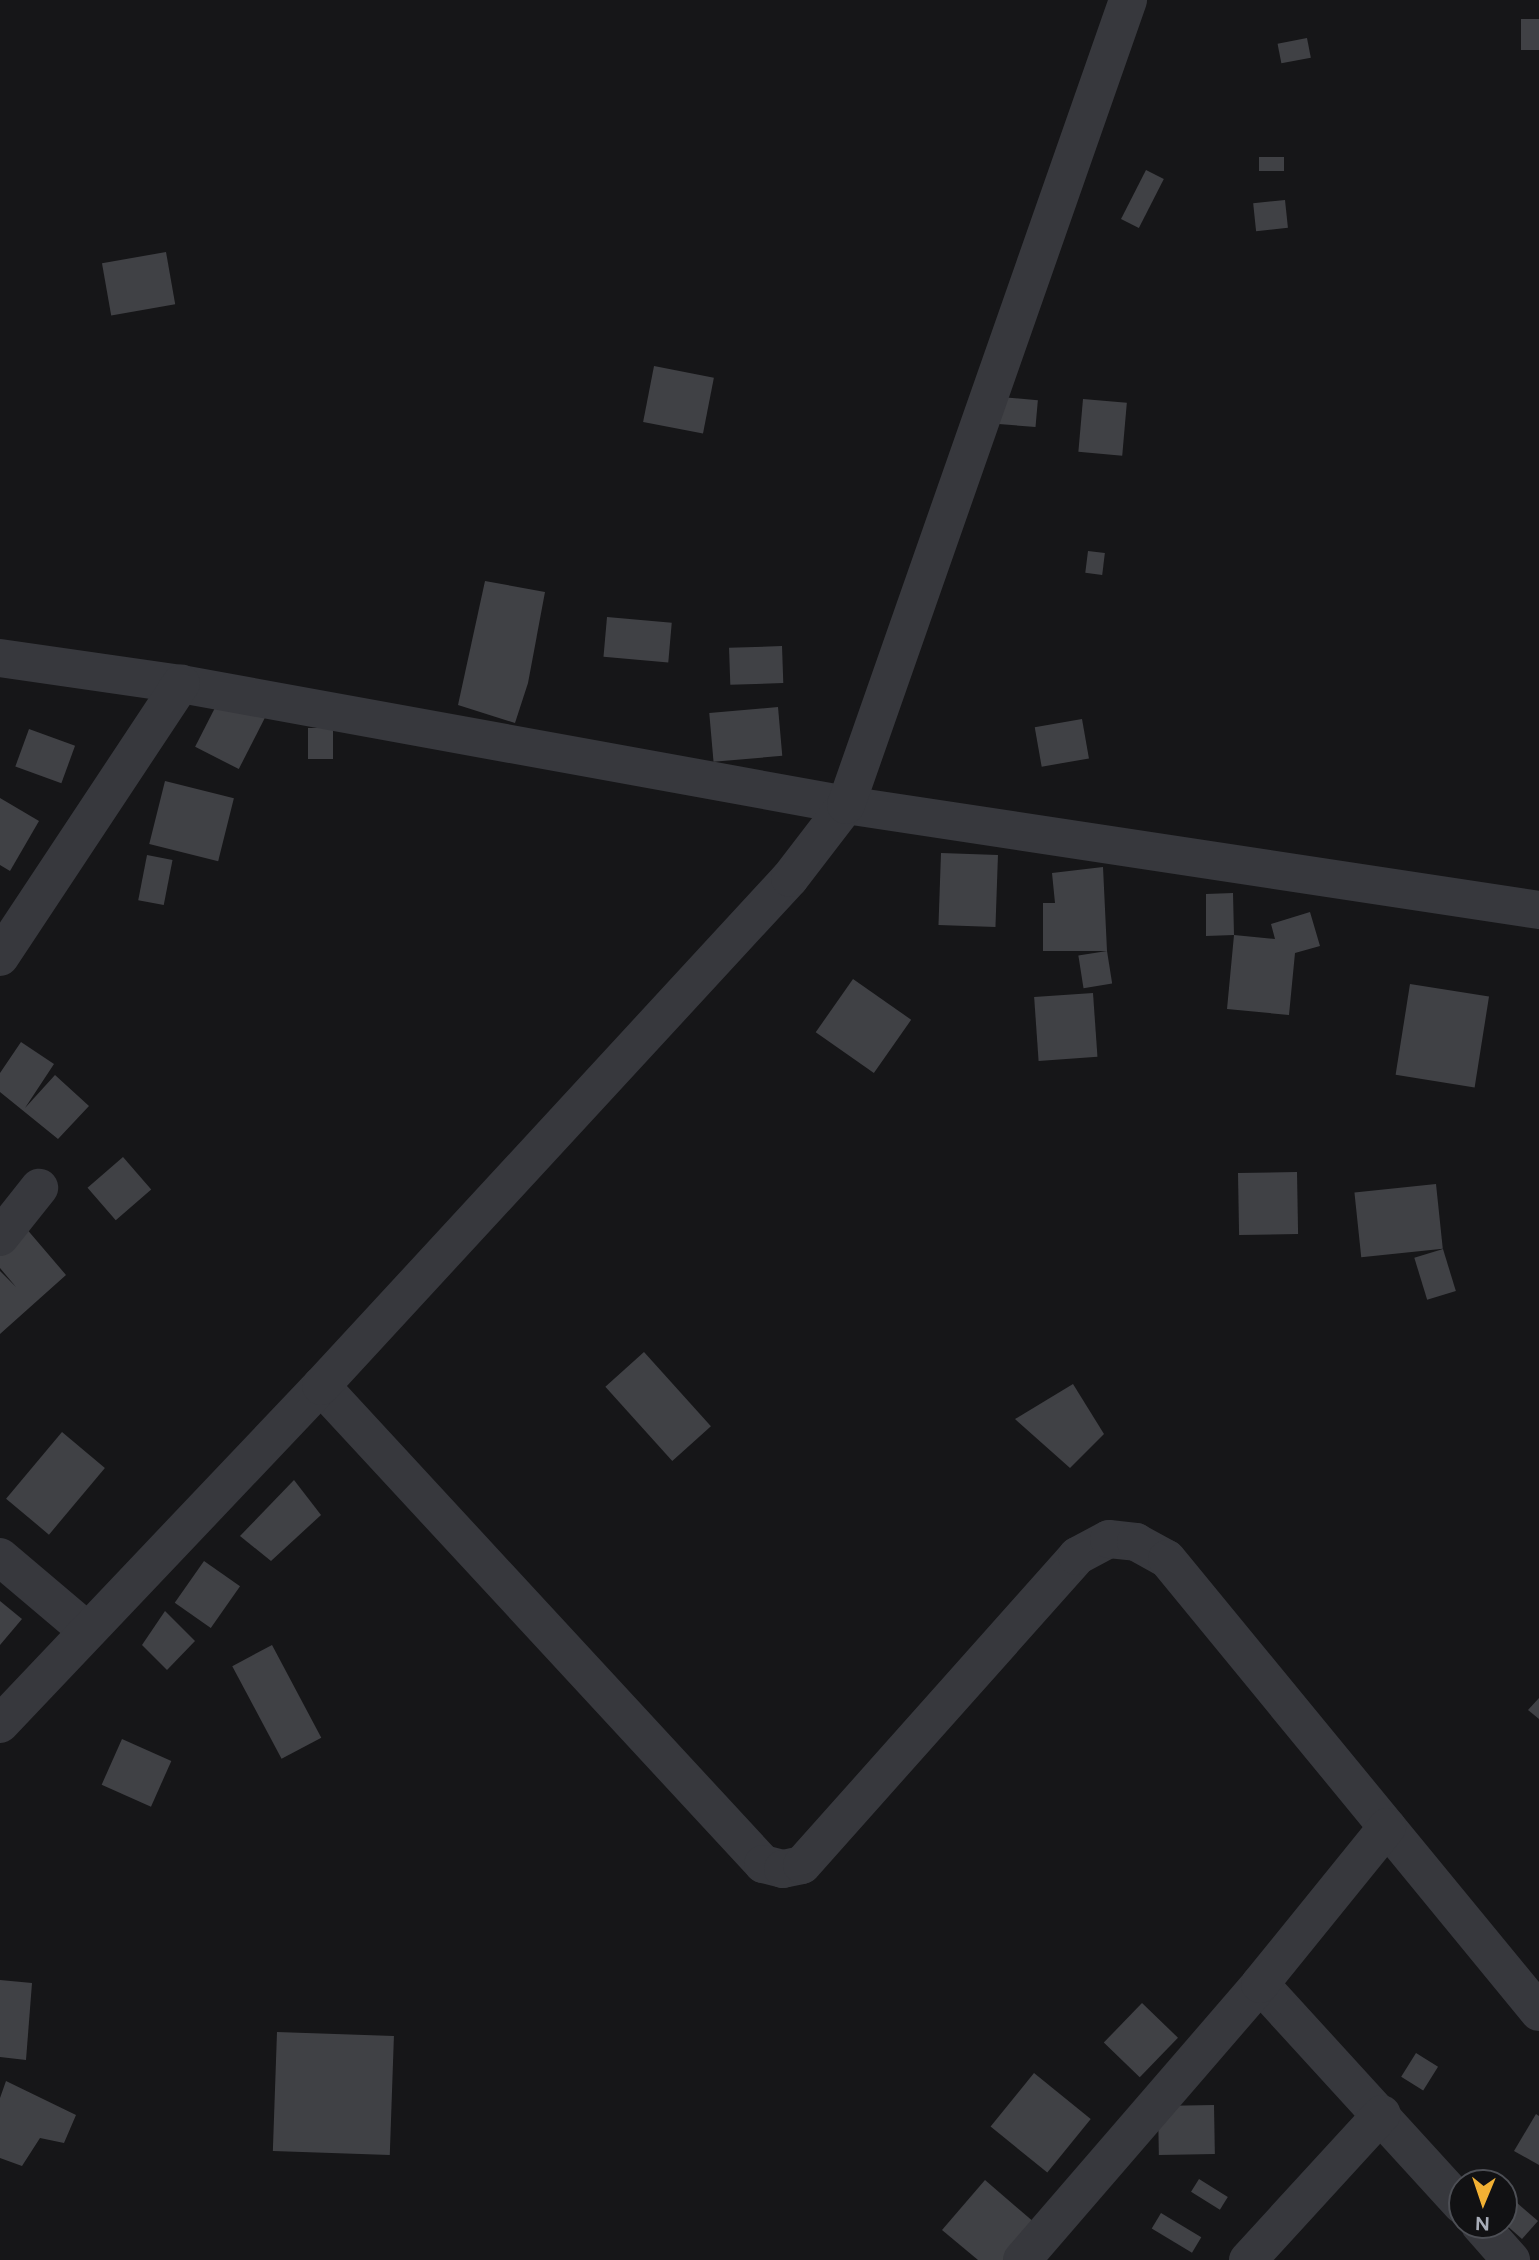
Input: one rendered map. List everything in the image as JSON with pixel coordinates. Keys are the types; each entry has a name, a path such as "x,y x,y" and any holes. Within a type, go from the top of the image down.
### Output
{"street":[{"path":"0,1724 86,1630 321,1386 790,878 846,805 1128,0"},
{"path":"0,658 181,684 846,805 1539,910"},
{"path":"0,957 181,684"},
{"path":"0,1237 39,1188"},
{"path":"321,1386 763,1864 783,1869 802,1865 1077,1556 1109,1539 1136,1542 1167,1559 1539,2012"},
{"path":"0,1557 86,1630"},
{"path":"1022,2260 1260,1984 1387,1827"},
{"path":"1260,1984 1448,2189"},
{"path":"1248,2260 1382,2114"},
{"path":"1492,2239 1511,2260"}],"building":[{"path":"1521,19 1539,19 1539,50 1521,50"},
{"path":"1307,38 1311,58 1281,63 1278,44"},
{"path":"1259,157 1284,157 1284,171 1259,171"},
{"path":"1146,170 1164,179 1139,228 1121,219"},
{"path":"1285,200 1288,228 1256,231 1253,203"},
{"path":"166,252 175,304 111,315 102,263"},
{"path":"654,366 714,378 703,434 643,422"},
{"path":"1001,397 1038,400 1036,427 999,424"},
{"path":"1083,399 1127,403 1122,456 1078,452"},
{"path":"1088,551 1105,553 1102,575 1085,573"},
{"path":"485,581 545,592 528,683 515,723 458,705"},
{"path":"607,617 672,623 668,663 604,657"},
{"path":"782,646 783,683 730,685 729,648"},
{"path":"221,696 265,718 239,769 195,747"},
{"path":"778,707 782,756 714,762 709,713"},
{"path":"1082,719 1089,758 1042,767 1035,727"},
{"path":"308,728 333,728 333,759 308,759"},
{"path":"29,729 75,746 61,783 15,767"},
{"path":"165,781 234,798 218,861 149,844"},
{"path":"0,798 39,821 10,871 0,865"},
{"path":"941,853 998,855 995,927 938,925"},
{"path":"147,855 173,860 164,905 138,900"},
{"path":"1103,867 1107,951 1043,951 1043,903 1055,903 1052,873"},
{"path":"1233,893 1234,935 1206,936 1206,894"},
{"path":"1310,912 1320,946 1295,953 1289,1015 1227,1009 1234,935 1275,939 1271,924"},
{"path":"1107,951 1112,984 1084,988 1078,956"},
{"path":"853,979 911,1020 874,1073 816,1032"},
{"path":"1410,984 1489,997 1475,1087 1396,1075"},
{"path":"1093,993 1097,1057 1039,1061 1034,997"},
{"path":"21,1042 54,1064 25,1108 55,1075 89,1106 58,1139 0,1092 0,1073"},
{"path":"123,1157 151,1189 116,1220 88,1188"},
{"path":"1297,1172 1298,1234 1239,1235 1238,1173"},
{"path":"1436,1184 1443,1249 1361,1257 1354,1193"},
{"path":"25,1227 66,1275 0,1334 0,1271 16,1287 0,1268 0,1249"},
{"path":"1443,1249 1456,1291 1427,1300 1414,1258"},
{"path":"644,1352 711,1426 672,1461 605,1387"},
{"path":"1073,1384 1104,1434 1070,1468 1015,1419"},
{"path":"62,1432 105,1468 49,1535 6,1499"},
{"path":"294,1480 321,1515 271,1561 240,1536"},
{"path":"204,1561 240,1586 211,1628 175,1603"},
{"path":"0,1601 22,1619 0,1645"},
{"path":"165,1611 195,1641 167,1670 142,1645"},
{"path":"272,1645 321,1738 282,1759 232,1666"},
{"path":"1539,1698 1539,1719 1528,1710"},
{"path":"122,1739 171,1761 151,1807 102,1785"},
{"path":"0,1980 32,1983 26,2060 0,2057"},
{"path":"1142,2003 1178,2038 1140,2077 1104,2043"},
{"path":"277,2032 394,2036 390,2155 273,2151"},
{"path":"1416,2053 1438,2067 1423,2091 1401,2077"},
{"path":"1034,2073 1091,2119 1047,2173 991,2127"},
{"path":"6,2081 76,2115 64,2143 40,2138 22,2166 0,2158 0,2098"},
{"path":"1214,2105 1215,2154 1159,2155 1158,2106"},
{"path":"1536,2114 1539,2116 1539,2165 1514,2151"},
{"path":"1199,2179 1228,2197 1220,2210 1191,2192"},
{"path":"985,2180 1035,2223 1004,2260 978,2260 942,2230"},
{"path":"1518,2204 1538,2221 1522,2239 1518,2235"},
{"path":"1161,2213 1201,2237 1192,2253 1152,2228"}]}
